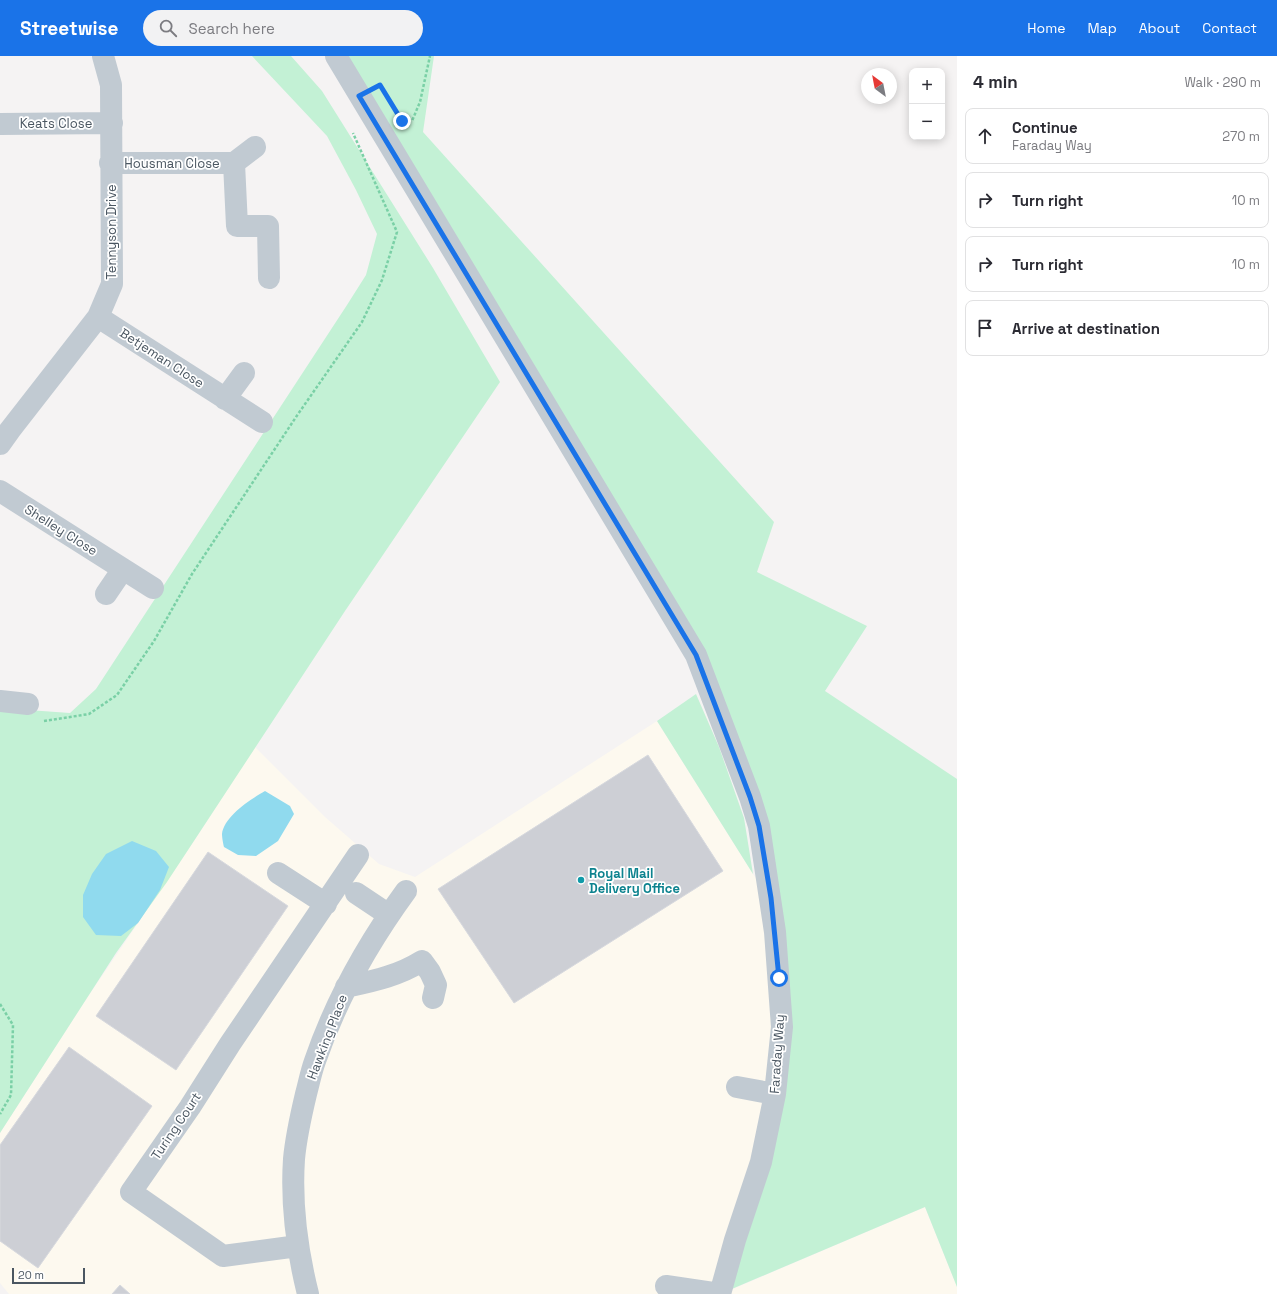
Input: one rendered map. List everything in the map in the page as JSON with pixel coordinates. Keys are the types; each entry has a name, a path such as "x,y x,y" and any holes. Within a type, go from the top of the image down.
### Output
{"street":[{"name":"Tennyson Drive","path":"0,444 98,317 112,284 110,163 112,123 111,85 103,56"},
{"name":"Faraday Way","path":"336,56 696,655 750,797 759,826 775,932 782,1027 775,1094 761,1162 735,1240 720,1294"},
{"name":"Keats Close","path":"0,124 112,123"},
{"name":"Housman Close","path":"110,163 234,163 255,147"},
{"name":"Housman Close","path":"234,163 237,226 268,226 269,278"},
{"name":"Betjeman Close","path":"98,317 262,422"},
{"path":"225,399 244,373"},
{"name":"Shelley Close","path":"0,491 153,588"},
{"path":"106,594 123,569"},
{"path":"0,701 28,704"},
{"name":"Turing Court","path":"298,1246 223,1256 131,1192 190,1107 230,1044 358,855"},
{"path":"278,873 326,904"},
{"name":"Hawking Place","path":"308,1294 298,1246 294,1206 294,1159 300,1118 314,1062 346,987 389,915 406,891"},
{"path":"356,893 389,915"},
{"path":"346,987 385,978 408,969 422,961 430,972 436,985 433,998"},
{"path":"737,1087 775,1094"},
{"path":"666,1286 720,1294"}],"path":[{"path":"402,121 412,120 420,102 430,56"},
{"path":"43,721 89,714 117,695 154,641 192,574 296,417 362,322 382,280 397,232 350,127"},
{"path":"0,1004 13,1025 11,1095 0,1114"}],"shaded area":[{"path":"657,721 753,874 771,898 782,1027 721,1294 9,1294 0,1283 0,1133 87,998 196,838 255,747 325,817 379,864 415,877"},
{"path":"925,1207 957,1287 957,1294 721,1294"}],"green space":[{"path":"252,56 291,56 322,91 433,268 500,382 345,611 167,882 116,953 0,1133 0,708 70,713 96,689 366,275 377,234 356,190 327,136"},
{"path":"336,56 434,56 423,132 774,522 757,572 867,626 825,691 957,779 957,1287 925,1207 720,1294 775,1094 771,898 696,655"},
{"path":"696,694 719,747 744,818 753,874 657,721"}],"water":[{"path":"265,791 290,806 294,814 278,841 256,856 238,855 224,847 222,834 224,827 239,809"},
{"path":"132,841 156,851 169,867 160,890 138,923 121,936 96,935 83,917 83,895 92,874 106,854"}],"building":[{"name":"Royal Mail Delivery Office","path":"648,755 723,871 514,1003 438,889"},
{"path":"208,852 288,906 176,1070 96,1016"},
{"path":"69,1047 152,1106 38,1268 0,1241 0,1145"},
{"path":"120,1285 130,1294 112,1294"}],"place":[{"name":"Royal Mail Delivery Office","path":"581,880"}],"route":[{"path":"402,121 380,85 359,96 696,655 750,797 759,826 771,898 779,978"}]}
